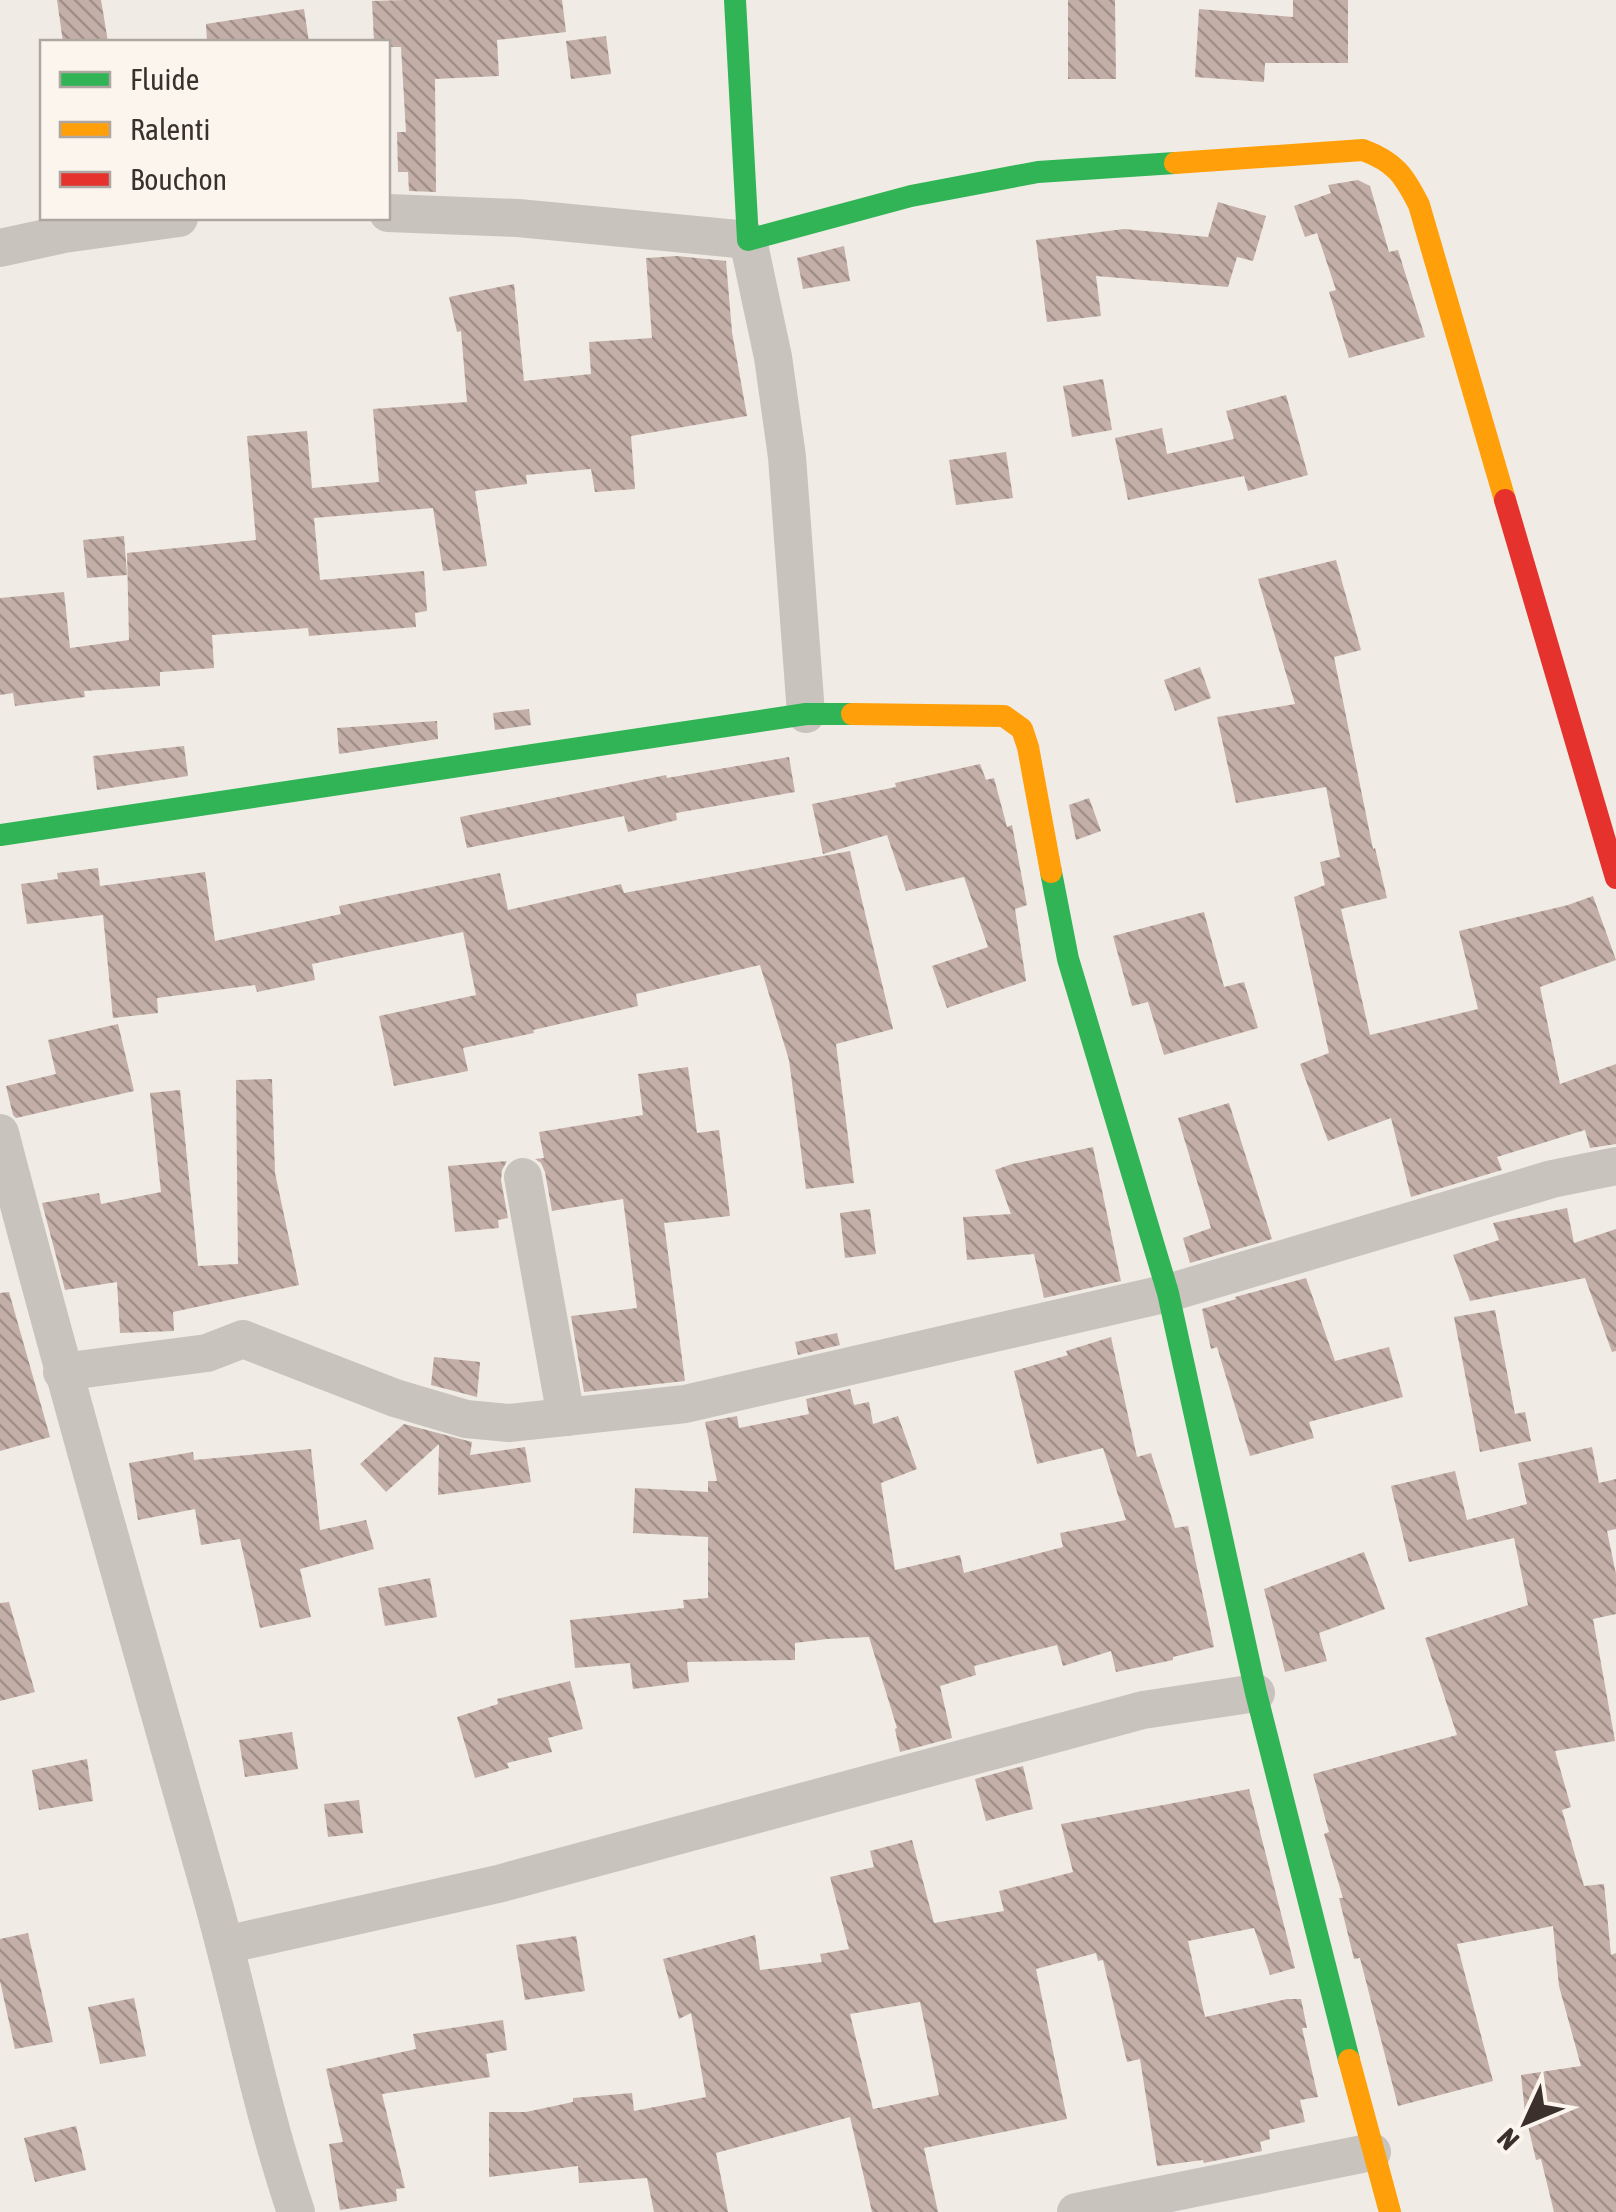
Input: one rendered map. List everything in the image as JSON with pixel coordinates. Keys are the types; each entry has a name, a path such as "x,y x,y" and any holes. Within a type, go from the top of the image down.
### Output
{"street":[{"path":"735,0 748,240 773,358 787,457 806,714"},
{"path":"390,213 518,218 748,240 911,196 1038,172 1363,150 1387,158 1405,176 1419,205 1616,878"},
{"path":"0,248 64,234 166,220"},
{"path":"0,835 806,714 1004,716 1022,728 1068,959 1168,1294 1256,1692 1390,2212"},
{"path":"0,1133 62,1372 225,1945 275,2148 295,2212"},
{"path":"62,1372 207,1353 243,1338 394,1398 466,1419 509,1423 685,1404 1168,1294 1552,1179 1616,1166"},
{"path":"523,1178 566,1417"},
{"path":"225,1945 498,1884 1143,1710 1256,1692"},
{"path":"1076,2212 1372,2152"}],"building":[{"path":"57,0 101,0 108,40 63,40"},
{"path":"562,0 566,32 497,40 499,76 435,79 436,192 409,191 408,172 398,172 397,132 406,132 401,47 390,47 390,40 374,40 372,1"},
{"path":"1068,0 1115,0 1116,79 1068,79"},
{"path":"1293,0 1348,0 1348,63 1265,63 1264,82 1195,77 1199,9 1293,17"},
{"path":"304,9 309,40 207,40 206,24"},
{"path":"606,36 611,74 571,79 566,41"},
{"path":"1358,180 1370,186 1389,252 1398,250 1425,337 1349,358 1329,292 1336,290 1317,233 1305,237 1294,206 1331,193 1328,185"},
{"path":"1218,202 1266,216 1253,261 1237,257 1228,287 1096,276 1101,316 1047,322 1036,240 1124,229 1208,237"},
{"path":"844,246 850,281 803,289 797,258"},
{"path":"677,256 726,261 732,332 747,416 631,436 635,489 595,492 591,469 526,475 527,484 475,491 487,566 443,571 433,508 314,518 320,580 424,571 427,611 415,613 416,627 309,636 308,628 212,635 214,668 160,672 160,686 84,691 85,697 15,706 13,693 0,695 0,598 64,592 70,648 129,640 127,553 256,540 247,436 307,431 312,488 379,482 373,409 467,402 461,331 457,332 449,297 514,284 524,381 591,374 589,342 652,338 646,258"},
{"path":"1103,379 1112,430 1072,437 1063,386"},
{"path":"1286,395 1308,475 1248,491 1244,476 1128,500 1115,438 1162,428 1167,454 1234,439 1226,411"},
{"path":"1006,452 1013,498 956,505 949,460"},
{"path":"124,536 127,575 87,578 83,540"},
{"path":"1336,560 1361,650 1334,657 1373,849 1387,898 1341,909 1370,1035 1478,1009 1459,931 1593,896 1616,960 1540,987 1560,1084 1616,1064 1616,1144 1590,1148 1585,1130 1497,1157 1502,1170 1411,1197 1391,1118 1328,1141 1300,1064 1329,1053 1294,897 1325,885 1320,862 1340,857 1326,787 1236,803 1217,717 1295,704 1258,579"},
{"path":"1200,667 1211,698 1175,711 1164,680"},
{"path":"529,709 531,725 495,730 493,713"},
{"path":"437,721 438,739 339,754 337,728"},
{"path":"184,746 188,776 97,790 93,756"},
{"path":"789,757 795,792 676,813 677,820 628,832 624,816 467,848 460,817 666,775 667,778"},
{"path":"980,764 986,780 994,778 1007,827 1012,825 1027,905 1015,909 1026,981 947,1008 932,966 988,947 964,877 906,891 887,835 823,854 812,804"},
{"path":"1089,798 1101,831 1076,840 1069,805"},
{"path":"850,851 893,1029 836,1044 854,1183 806,1189 789,1060 760,965 636,994 638,1006 463,1048 468,1071 394,1086 379,1016 476,995 463,932 312,964 315,980 257,992 255,985 157,998 158,1013 113,1018 103,915 27,924 21,884 58,879 57,873 98,868 100,886 205,872 215,941 341,914 339,906 500,873 508,910 621,884 624,893"},
{"path":"1204,912 1224,987 1244,982 1258,1028 1164,1055 1148,1002 1132,1006 1113,936"},
{"path":"118,1024 134,1091 16,1118 13,1115 6,1086 56,1074 48,1040"},
{"path":"688,1067 697,1133 719,1130 730,1216 664,1223 685,1381 584,1392 571,1316 637,1308 623,1199 552,1211 545,1172 535,1159 544,1158 539,1132 643,1115 638,1074"},
{"path":"272,1079 275,1173 299,1285 173,1312 174,1331 120,1333 117,1282 65,1290 42,1203 99,1193 101,1204 161,1192 150,1093 180,1090 198,1266 238,1264 236,1080"},
{"path":"1229,1103 1272,1239 1190,1263 1183,1238 1211,1228 1178,1118"},
{"path":"1093,1147 1121,1281 1044,1298 1034,1254 967,1260 963,1217 1011,1214 995,1170"},
{"path":"507,1161 501,1180 508,1218 498,1220 499,1228 455,1232 448,1166"},
{"path":"1567,1208 1574,1243 1616,1229 1616,1351 1612,1352 1585,1278 1470,1301 1453,1255 1499,1240 1493,1223"},
{"path":"870,1209 876,1254 845,1258 840,1213"},
{"path":"1306,1278 1335,1361 1389,1347 1403,1397 1309,1422 1314,1438 1250,1456 1217,1347 1211,1349 1202,1309"},
{"path":"9,1292 50,1437 0,1451 0,1293"},
{"path":"1495,1310 1515,1414 1525,1412 1531,1441 1480,1452 1454,1317"},
{"path":"837,1333 840,1345 798,1355 795,1342"},
{"path":"1111,1337 1137,1457 1151,1453 1175,1528 1188,1526 1214,1647 1116,1672 1111,1651 1063,1666 1057,1645 974,1666 976,1675 940,1686 952,1738 900,1752 897,1728 869,1637 795,1643 795,1660 687,1662 689,1682 633,1689 630,1663 575,1668 570,1620 684,1608 683,1600 708,1598 708,1537 633,1533 635,1488 708,1492 708,1481 717,1481 705,1422 737,1416 739,1428 809,1414 806,1399 850,1389 854,1405 869,1402 873,1424 898,1416 917,1469 881,1483 895,1570 960,1555 964,1573 1063,1547 1060,1533 1126,1520 1103,1448 1037,1464 1014,1371"},
{"path":"434,1357 480,1362 477,1397 431,1385"},
{"path":"404,1424 472,1442 470,1455 525,1447 531,1482 438,1495 439,1444 386,1492 360,1464"},
{"path":"1592,1447 1599,1483 1616,1479 1616,1529 1607,1531 1616,1574 1616,1614 1593,1619 1615,1741 1555,1751 1571,1807 1562,1810 1584,1886 1604,1884 1611,1955 1616,1953 1616,2212 1554,2212 1541,2159 1536,2160 1521,2075 1581,2066 1559,1986 1553,1926 1457,1944 1493,2081 1398,2106 1360,1958 1354,1959 1339,1898 1343,1898 1324,1834 1329,1832 1313,1774 1457,1735 1425,1638 1528,1605 1514,1538 1409,1562 1391,1486 1455,1471 1467,1520 1527,1504 1518,1463"},
{"path":"311,1449 320,1530 366,1520 374,1549 300,1569 311,1617 260,1628 240,1539 201,1545 195,1509 138,1520 129,1463 193,1452 194,1460"},
{"path":"1364,1552 1385,1609 1319,1633 1327,1661 1285,1672 1264,1589"},
{"path":"430,1578 437,1617 385,1626 378,1588"},
{"path":"9,1602 35,1692 0,1701 0,1603"},
{"path":"570,1681 583,1729 548,1738 552,1752 507,1763 509,1768 475,1778 457,1717 498,1704 497,1699"},
{"path":"292,1732 298,1769 245,1777 239,1740"},
{"path":"87,1759 93,1801 39,1810 32,1770"},
{"path":"1023,1766 1033,1809 986,1821 975,1779"},
{"path":"1249,1789 1295,1968 1270,1975 1254,1928 1188,1941 1205,2017 1301,1999 1307,2028 1302,2028 1318,2097 1300,2100 1305,2122 1269,2130 1270,2139 1260,2142 1262,2151 1204,2163 1203,2160 1157,2166 1140,2059 1127,2062 1103,1960 1098,1961 1096,1953 1036,1969 1067,2119 924,2148 938,2212 872,2212 850,2117 716,2153 728,2212 654,2212 647,2178 579,2183 578,2166 489,2177 489,2112 526,2112 573,2102 573,2098 632,2093 634,2111 706,2097 691,2013 679,2019 663,1959 755,1935 760,1970 822,1962 820,1954 849,1949 830,1877 874,1867 870,1851 912,1840 934,1923 1004,1911 999,1891 1073,1872 1061,1824","holes":["920,2002 939,2095 873,2109 850,2014"]},
{"path":"359,1800 363,1833 328,1837 324,1804"},
{"path":"28,1933 53,2042 15,2049 0,1981 0,1939"},
{"path":"576,1936 585,1991 525,2000 516,1945"},
{"path":"134,1998 146,2056 100,2064 88,2007"},
{"path":"503,2020 507,2050 486,2054 490,2077 382,2094 405,2188 396,2189 397,2201 340,2210 329,2144 343,2142 326,2069 416,2049 413,2034"},
{"path":"76,2126 86,2170 35,2182 24,2138"}],"traffic: fast":[{"path":"735,0 748,240 911,196 1038,172 1175,163"},
{"path":"0,835 806,714 852,714"},
{"path":"1051,872 1068,959 1168,1293 1256,1693 1349,2060"}],"traffic: slow":[{"path":"1175,163 1363,150 1397,171 1419,205 1505,500"},
{"path":"852,714 1004,716 1022,729 1051,872"},
{"path":"1349,2060 1390,2212"}],"traffic: jam":[{"path":"1505,500 1616,878"}]}
